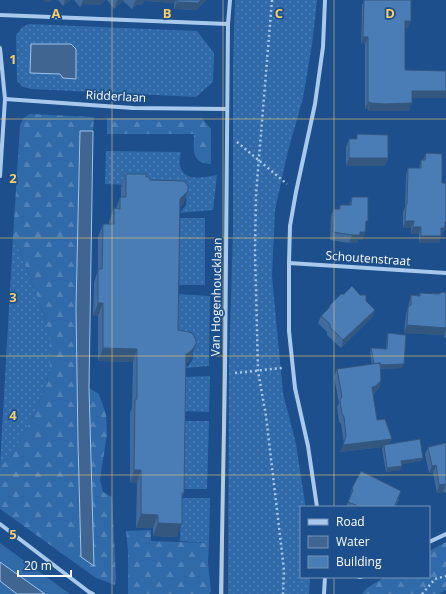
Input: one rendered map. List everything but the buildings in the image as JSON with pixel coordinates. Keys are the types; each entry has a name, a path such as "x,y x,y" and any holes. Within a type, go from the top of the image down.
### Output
{"street":[{"name":"Van Hogenhoucklaan","path":"221,594 225,373 228,24 230,0"},
{"path":"317,506 308,446 295,388 289,331 289,263 290,226 315,104 323,47 325,0"},
{"path":"0,15 228,24"},
{"path":"0,48 4,99 0,176"},
{"name":"Ridderlaan","path":"4,99 133,108 227,110"},
{"name":"Schoutenstraat","path":"289,263 446,274"},
{"path":"0,524 93,594"},
{"path":"430,542 446,534"},
{"path":"324,594 325,578"}],"path":[{"path":"272,0 256,194 255,251 258,371 266,416 284,570 283,594"},
{"path":"227,134 296,192"},
{"path":"225,373 293,367"},
{"path":"422,594 435,579 446,576"}],"green space":[{"path":"235,0 317,0 312,45 303,98 288,151 275,210 272,276 283,393 296,444 305,503 305,506 300,506 300,578 310,578 309,594 228,594 229,367 233,231 233,64"},
{"path":"29,24 197,31 214,53 213,82 196,97 31,89 23,87 17,81 16,36 21,28","holes":["31,44 71,44 76,49 63,78 61,74"]},
{"path":"30,114 94,117 93,131 80,132 76,308 81,556 93,565 89,388 99,394 106,414 107,434 100,480 103,492 112,497 116,578 115,585 96,578 0,509 0,465 9,459 33,417 50,371 50,336 45,318 20,251 13,237 20,125 24,118"},
{"path":"107,118 202,118 211,129 211,164 199,161 196,158 194,150 194,134 107,134"},
{"path":"106,151 181,152 180,164 182,171 185,174 195,178 217,175 213,210 179,213 186,205 187,200 185,195 147,186 105,184"},
{"path":"177,218 205,218 205,285 177,285"},
{"path":"13,237 20,251 45,318 50,336 50,371 33,417 9,459 0,465"},
{"path":"176,294 210,296 209,366 185,368 192,360 193,352 192,349 176,342"},
{"path":"210,376 209,412 182,411 183,377"},
{"path":"183,421 209,421 207,489 181,489"},
{"path":"181,498 210,498 209,543 180,541"},
{"path":"151,530 151,541 209,543 208,563 211,591 209,594 128,594 128,552 126,531"},
{"path":"446,542 446,590 439,594 362,594 367,588 383,578 430,578 430,550"},
{"path":"0,543 70,594 0,594"}],"water":[{"path":"31,44 71,44 76,49 76,79 63,78 60,74 30,73"},
{"path":"80,131 93,131 89,388 94,566 81,557 76,308"},
{"path":"0,562 45,594 17,594 0,581"}]}
